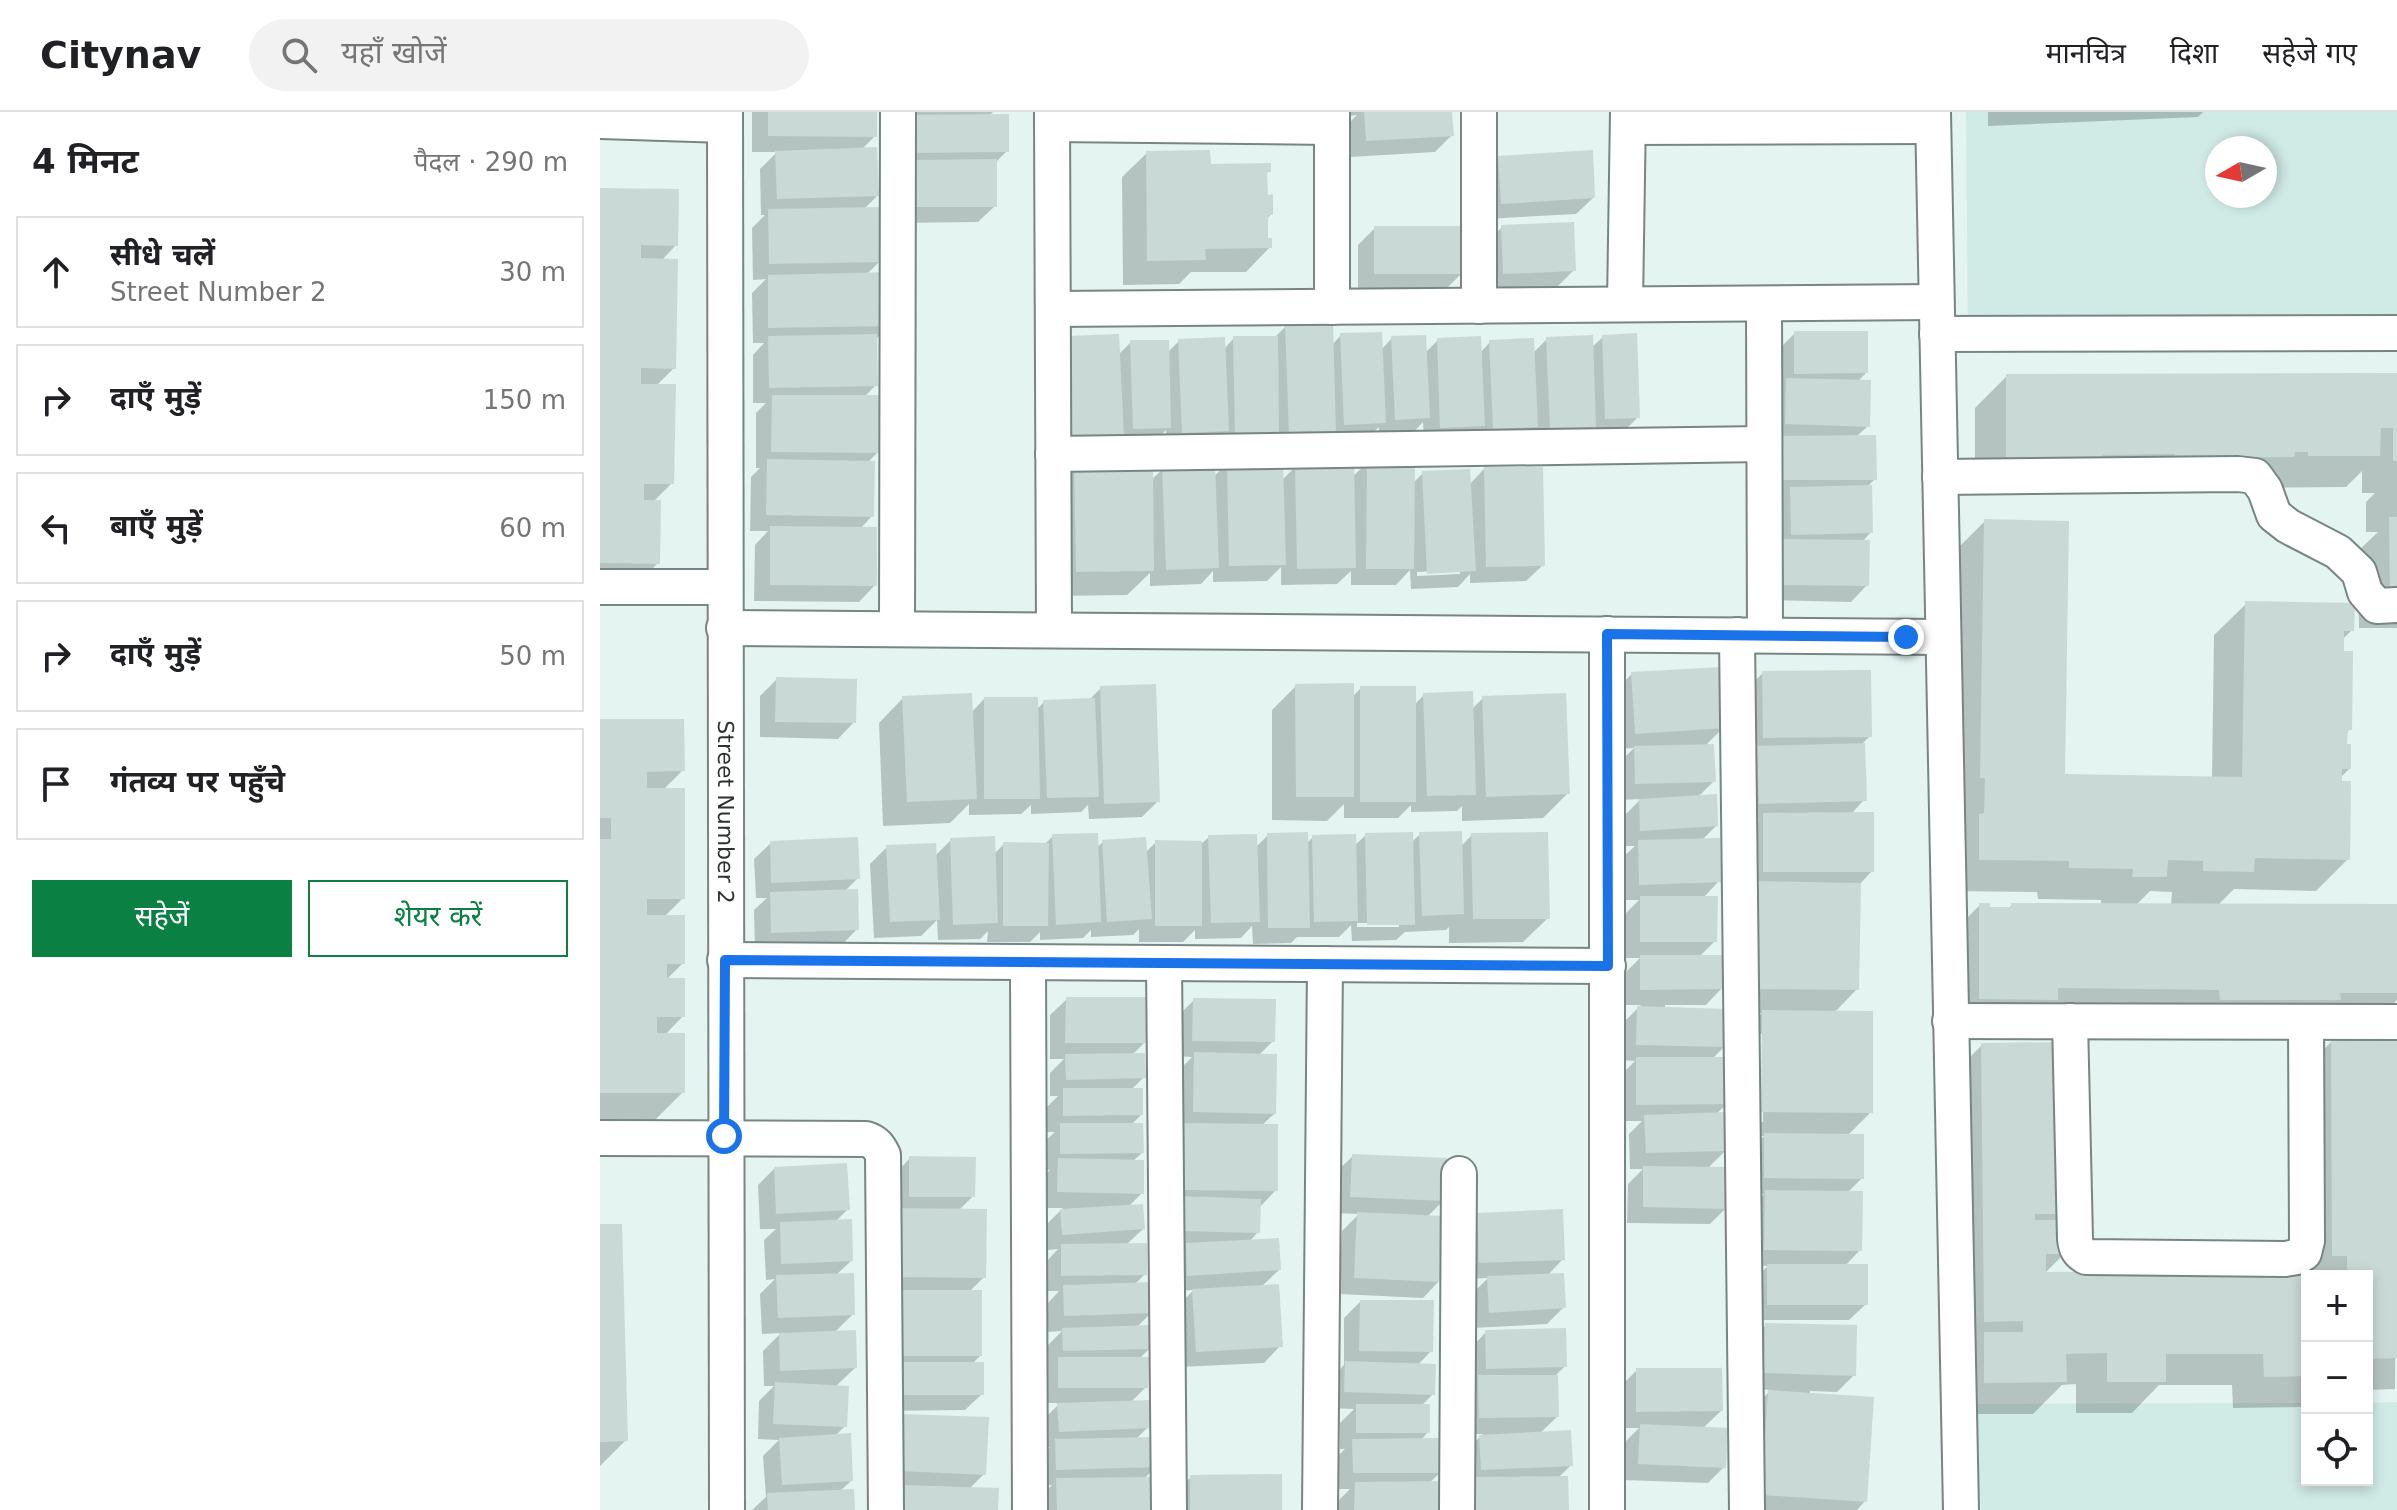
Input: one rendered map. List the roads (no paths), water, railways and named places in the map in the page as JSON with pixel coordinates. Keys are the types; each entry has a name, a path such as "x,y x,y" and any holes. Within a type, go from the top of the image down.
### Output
{"street":[{"path":"897,629 898,112"},
{"path":"1479,112 1479,306"},
{"path":"1054,630 1052,118 1332,120 1332,307"},
{"path":"600,121 725,119"},
{"name":"Street Number 2","path":"725,119 724,1136 727,1510"},
{"path":"1625,304 1628,119 1933,119 1961,1510"},
{"path":"1053,309 1764,304 1937,318 2397,333"},
{"path":"1747,1510 1751,635 1764,444 1764,304"},
{"path":"1053,454 1764,444"},
{"path":"1940,477 2255,476 2265,490 2274,515 2288,526 2338,552 2359,572 2365,592 2377,606 2397,605"},
{"path":"600,587 724,587"},
{"path":"724,628 1943,637"},
{"path":"1607,634 1607,1510"},
{"path":"725,960 1608,966"},
{"path":"1028,963 1030,1510"},
{"path":"1164,963 1169,1510"},
{"path":"1320,1510 1325,964"},
{"path":"1950,1021 2397,1022"},
{"path":"2070,1021 2075,1239 2081,1254 2086,1257 2285,1259 2304,1253 2307,1241 2306,1022"},
{"path":"600,1138 724,1136 873,1141 883,1155 886,1510"},
{"path":"1457,1510 1459,1174"}]}
